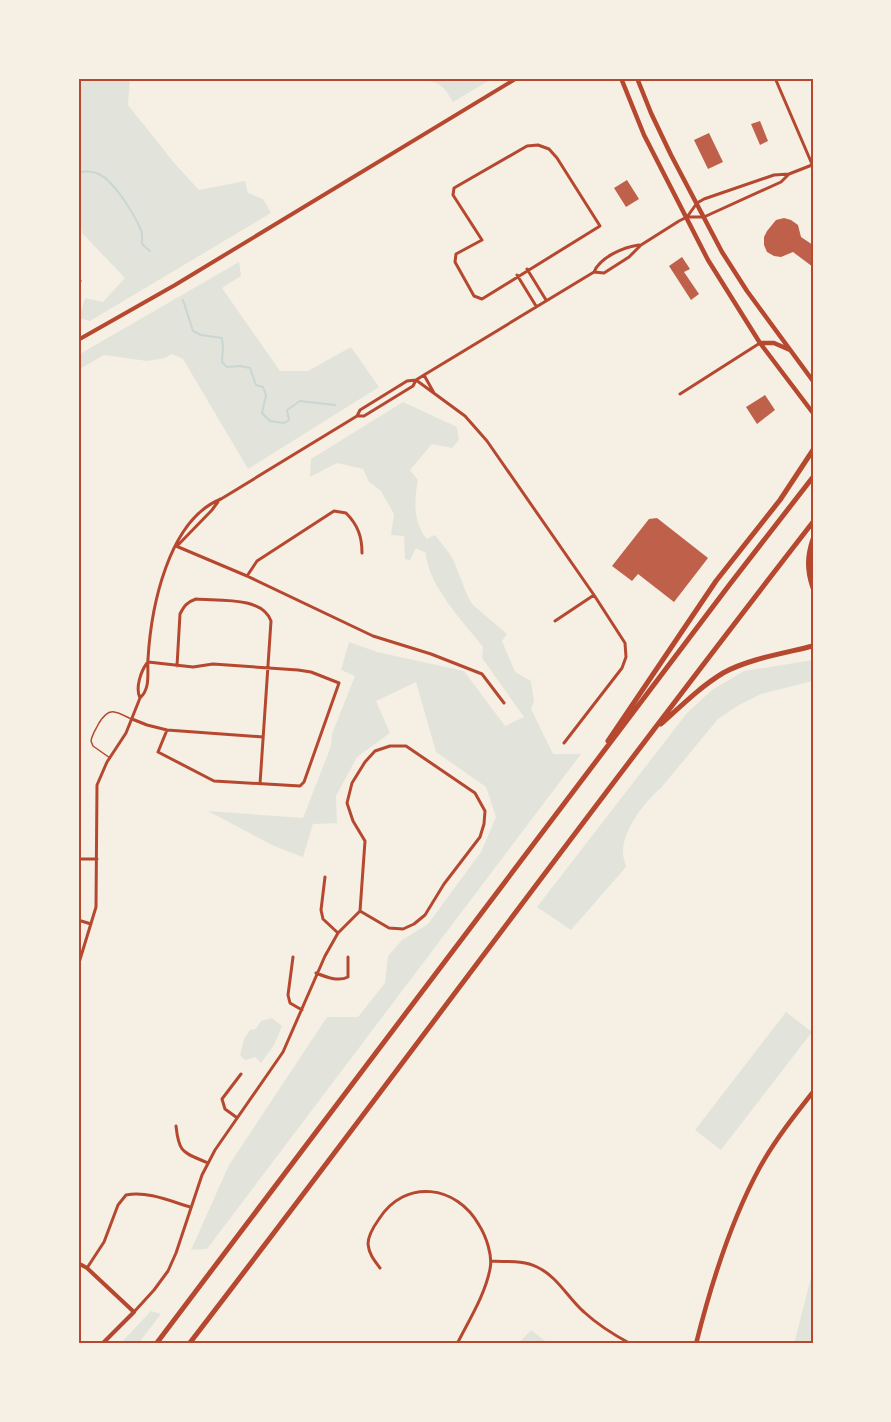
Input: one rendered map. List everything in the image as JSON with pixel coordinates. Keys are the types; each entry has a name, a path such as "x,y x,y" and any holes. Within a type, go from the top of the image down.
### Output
{"highway":[{"path":"586,775 716,581 780,500 813,450"},
{"path":"156,1344 813,477"},
{"path":"189,1344 813,522"},
{"path":"813,539 808,558 808,574 813,588"},
{"path":"651,733 698,691 724,673 778,654 813,646"}],"main road":[{"path":"621,78 644,135 708,260 760,342 813,413"},
{"path":"637,78 651,113 722,252 747,291 813,381"},
{"path":"760,342 774,343 793,352"},
{"path":"696,1344 719,1265 743,1201 772,1148 813,1092"}],"street":[{"path":"78,340 185,279 517,78"},
{"path":"357,416 360,410 407,381 416,380 594,272 604,273 629,257 641,245 687,217 697,203 774,175 789,174 812,164 775,78"},
{"path":"538,145 549,149 557,158 600,226 527,269 482,298 474,296 455,262 456,254 482,240 453,195 454,188 527,146 538,145"},
{"path":"687,217 704,217 781,182 789,174"},
{"path":"594,272 597,264 628,246 641,245"},
{"path":"527,269 546,300"},
{"path":"517,275 536,306"},
{"path":"680,394 760,342"},
{"path":"424,375 435,395"},
{"path":"416,380 465,416 487,441 625,643 626,657 622,668 564,743"},
{"path":"78,966 97,897 97,785 126,733 140,698 144,694 162,574 184,529 208,504 221,499 357,416 364,416 413,386 416,380"},
{"path":"176,546 221,499"},
{"path":"247,576 257,561 334,511 346,513 353,520 362,537 362,553"},
{"path":"176,546 247,576 373,636 482,674 504,703"},
{"path":"555,621 594,595"},
{"path":"177,666 180,614 183,606 196,599 247,603 257,605 264,610 271,621 260,784"},
{"path":"147,662 193,667 213,664 311,672 339,683 304,782 300,786 214,781 158,752 167,730"},
{"path":"140,698 138,693 142,669 147,662"},
{"path":"132,719 147,726 167,730 263,737"},
{"path":"102,1344 154,1290 168,1271 208,1163 236,1118 283,1052 316,973 338,933 360,911 365,841 353,821 347,803 352,783 375,751 390,746 406,746 476,793 485,811 484,825 480,837 444,884 425,915 414,924 403,929 389,928 360,911"},
{"path":"78,859 97,859"},
{"path":"325,877 321,910 323,919 338,933"},
{"path":"78,920 91,924"},
{"path":"293,957 288,995 290,1003 302,1010"},
{"path":"316,973 328,978 344,979 348,977 348,957"},
{"path":"236,1118 225,1109 222,1099 241,1074"},
{"path":"176,1126 178,1145 184,1152 208,1163"},
{"path":"380,1268 371,1257 368,1242 373,1227 382,1213 395,1202 411,1193 431,1190 449,1195 466,1208 483,1232 491,1261 482,1293 457,1344"},
{"path":"87,1268 104,1242 118,1205 126,1195 135,1193 149,1195 190,1207"},
{"path":"491,1261 524,1263 542,1269 584,1312 610,1333 631,1344"},
{"path":"78,1263 87,1268 134,1312"}],"lane":[{"path":"110,759 93,746 91,741 104,715 109,711 117,712 132,719"}],"shaded area":[{"path":"78,78 130,78 128,105 199,190 245,181 248,193 263,199 271,213 90,321 79,318 85,298 103,302 125,278 82,233 81,226 78,224"},
{"path":"416,78 493,78 453,102 439,84"},
{"path":"239,262 241,276 222,288 280,371 308,371 351,347 379,387 248,469 183,359 172,354 165,358 147,361 104,355 78,370 78,355"},
{"path":"403,402 457,427 459,440 452,448 432,444 410,470 418,480 416,511 422,533 427,539 435,535 452,557 473,605 507,634 502,641 515,672 531,681 534,701 531,709 553,754 581,754 207,1249 191,1250 229,1165 327,1017 358,1017 385,983 388,956 402,940 428,924 481,852 496,817 486,787 436,752 416,682 376,701 390,733 357,757 336,796 337,823 313,824 303,857 274,846 208,811 303,818 355,676 341,670 349,642 377,652 464,671 505,726 524,717 482,658 483,647 439,590 428,565 426,553 416,548 410,560 405,559 404,536 391,535 394,514 381,491 369,482 363,469 337,463 310,477 311,459"},
{"path":"813,660 813,681 761,694 718,719 636,817 626,835 624,844 623,855 626,867 571,930 537,907 687,713 712,690 744,671"},
{"path":"786,1012 812,1032 721,1150 695,1130"},
{"path":"272,1018 282,1026 274,1045 261,1063 255,1057 245,1060 240,1055 244,1039 250,1030 256,1029 261,1021"},
{"path":"813,1272 813,1344 794,1344 812,1274"},
{"path":"151,1311 161,1314 138,1344 120,1344"},
{"path":"531,1330 549,1344 518,1344"}],"building":[{"path":"760,121 768,141 760,145 751,124"},
{"path":"709,133 723,162 708,169 694,140"},
{"path":"627,180 639,199 626,207 614,188"},
{"path":"784,218 798,225 801,237 813,245 813,267 793,252 781,257 767,252 764,237 767,231 776,220"},
{"path":"682,257 690,269 684,272 699,294 691,300 669,266"},
{"path":"765,395 775,410 757,424 746,407"},
{"path":"657,518 708,558 674,602 638,574 632,581 612,566 649,519"}],"waterway":[{"path":"78,169 80,172 99,174 111,184 134,216 142,232 142,244 150,251"},
{"path":"183,300 193,331 201,335 222,338 222,362 227,367 250,368 256,385 263,387 266,395 262,413 270,421 284,423 289,420 287,410 300,401 335,405"}]}
